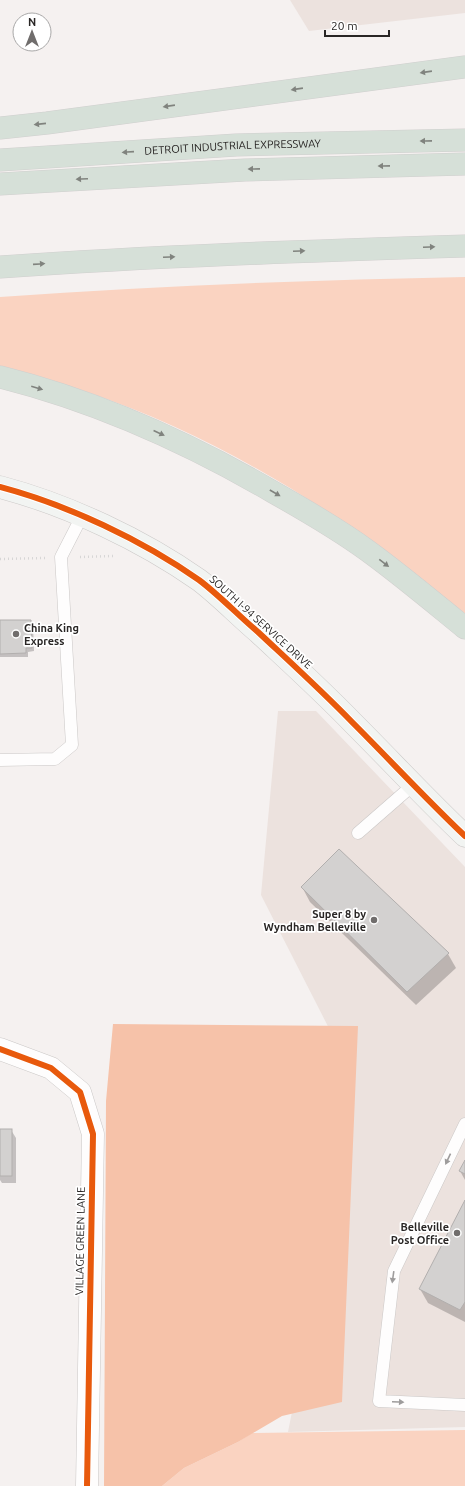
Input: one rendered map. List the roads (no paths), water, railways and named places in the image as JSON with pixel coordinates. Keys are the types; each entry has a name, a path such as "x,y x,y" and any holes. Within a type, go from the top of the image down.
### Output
{"highway":[{"path":"0,128 465,67"},
{"name":"DETROIT INDUSTRIAL EXPRESSWAY","path":"0,160 236,144 465,140"},
{"path":"0,184 245,170 465,164"},
{"path":"0,267 80,261 298,251 465,246"},
{"path":"0,377 94,406 156,431 229,466 301,508 368,551 465,628"}],"street":[{"name":"SOUTH I-94 SERVICE DRIVE","path":"0,487 16,491 82,516 162,555 200,581 306,675 465,836"},
{"name":"VILLAGE GREEN LANE","path":"0,1049 51,1068 80,1092 93,1134 88,1340 87,1485"}],"lane":[{"path":"0,760 55,759 72,745 61,558 82,516"},
{"path":"358,833 414,785"},
{"path":"465,1124 394,1271 379,1401 465,1405"}],"place":[{"name":"China King Express","path":"16,634"},
{"name":"Super 8 by Wyndham Belleville","path":"374,920"},
{"name":"Belleville Post Office","path":"457,1233"}]}
